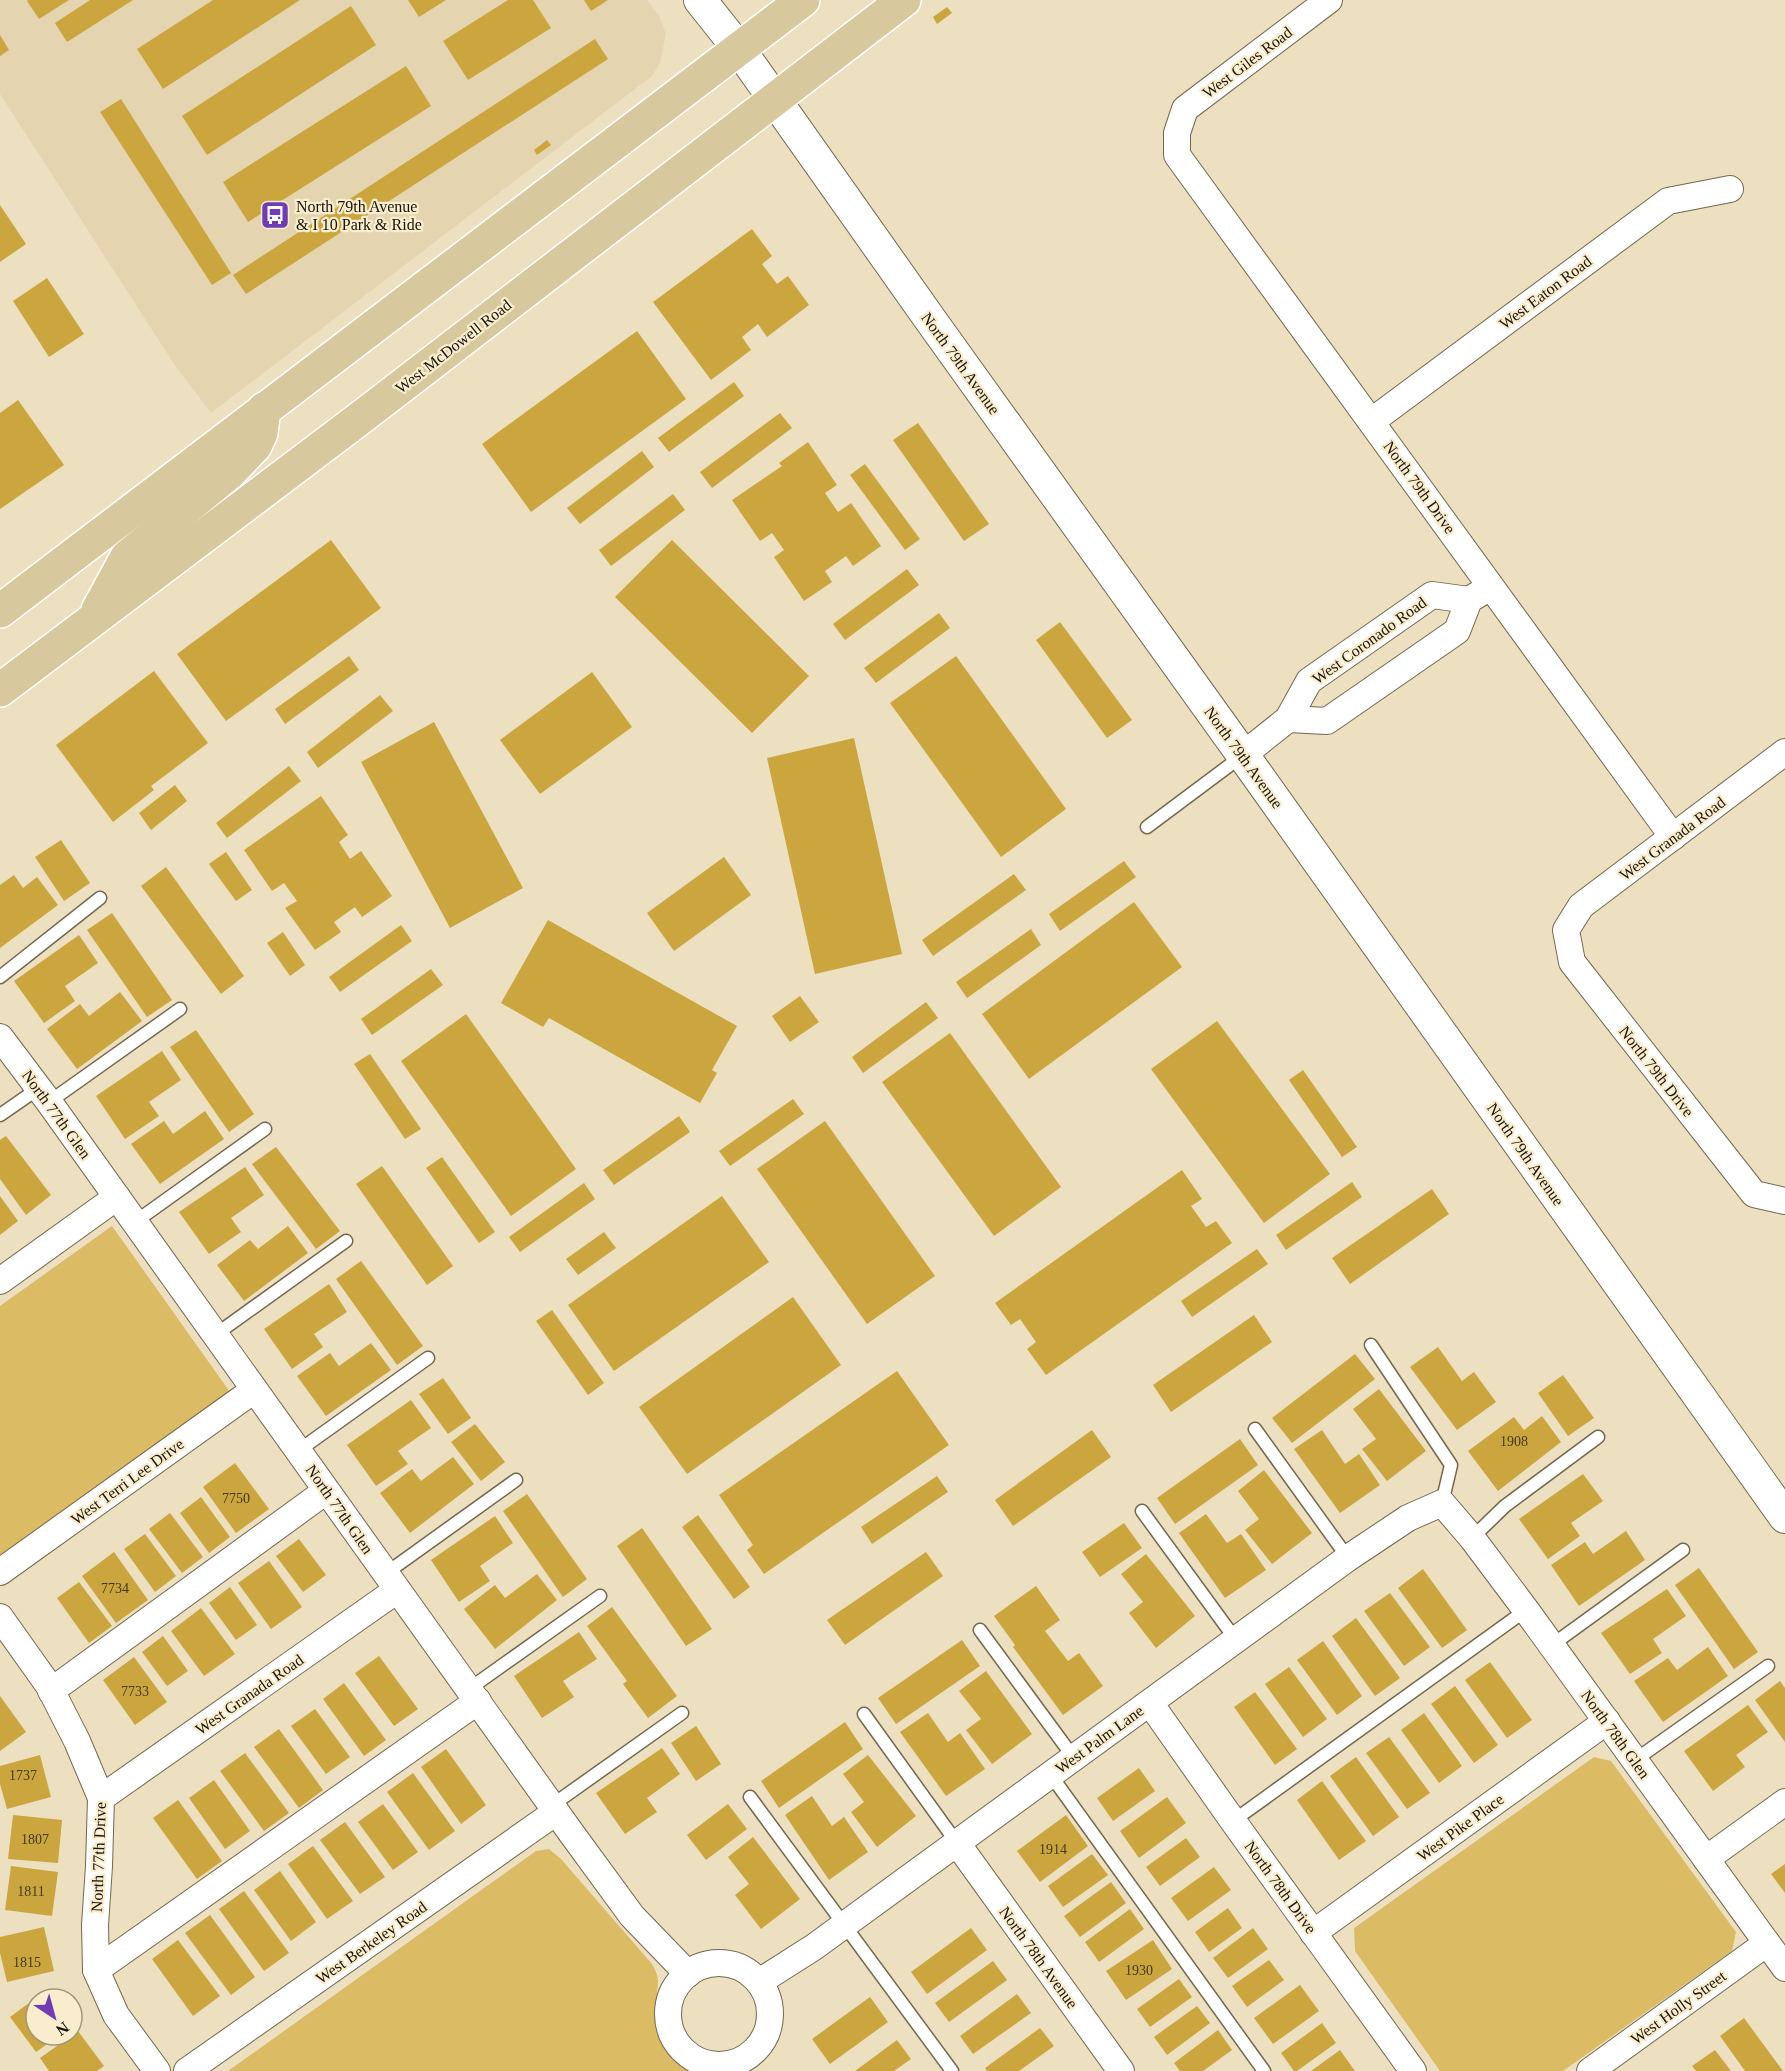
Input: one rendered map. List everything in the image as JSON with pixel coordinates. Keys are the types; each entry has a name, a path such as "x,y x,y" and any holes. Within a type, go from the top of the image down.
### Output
{"main road":[{"path":"0,611 803,0"},
{"name":"West McDowell Road","path":"0,690 355,422 904,0"},
{"path":"92,619 127,557 229,473 255,446 261,433 264,409"}],"street":[{"name":"North 79th Avenue","path":"700,0 739,49 1785,1517"},
{"name":"West Giles Road","path":"1177,133 1185,109 1329,0"},
{"name":"North 79th Drive","path":"1177,133 1177,155 1673,837"},
{"name":"West Eaton Road","path":"1372,421 1668,201 1730,189"},
{"path":"1288,719 1327,722 1457,632 1469,600 1491,585"},
{"name":"West Coronado Road","path":"1242,755 1288,719 1309,681 1432,596 1469,600"},
{"name":"West Granada Road","path":"1566,930 1581,906 1785,752"},
{"name":"North 79th Drive","path":"1566,930 1572,962 1754,1194 1777,1199"},
{"name":"North 77th Glen","path":"0,1037 44,1095 474,1695 553,1809 632,1916 688,1974"},
{"path":"0,1281 117,1197"},
{"name":"West Terri Lee Drive","path":"0,1572 254,1390"},
{"path":"51,1691 326,1491"},
{"name":"North 78th Glen","path":"1442,1503 1472,1538 1526,1610 1706,1859 1778,1954"},
{"name":"West Palm Lane","path":"759,1982 814,1947 1348,1558 1408,1518 1442,1503"},
{"name":"West Granada Road","path":"101,1798 391,1582"},
{"name":"North 77th Drive","path":"0,1617 51,1691 77,1742 101,1798 95,1925 96,1970 116,2015 157,2071"},
{"path":"96,1970 474,1695"},
{"name":"North 78th Drive","path":"1150,1703 1413,2071"},
{"name":"West Pike Place","path":"1313,1933 1606,1721"},
{"path":"1706,1859 1785,1802"},
{"name":"West Berkeley Road","path":"187,2071 553,1809"},
{"name":"North 78th Avenue","path":"957,1843 1122,2071"},
{"name":"West Holly Street","path":"1590,2071 1778,1954"},
{"path":"717,1963 733,1965 747,1971 759,1982 767,1996 770,2013 768,2029 754,2063 710,2064 687,2054 678,2044 671,2032 668,2012 670,1999 676,1987 688,1974 702,1966 717,1963"}],"lane":[{"path":"1147,827 1242,755"},
{"path":"0,976 100,898"},
{"path":"0,1115 44,1095 180,1009"},
{"path":"135,1222 265,1129"},
{"path":"215,1335 346,1242"},
{"path":"1371,1345 1451,1465 1442,1503"},
{"path":"298,1451 428,1358"},
{"path":"1255,1429 1348,1558"},
{"path":"1472,1538 1505,1506 1598,1437"},
{"path":"391,1582 516,1480"},
{"path":"1142,1511 1236,1640"},
{"path":"1552,1646 1683,1550"},
{"path":"474,1695 600,1596"},
{"path":"1233,1821 1526,1610"},
{"path":"980,1630 1074,1758"},
{"path":"1635,1760 1768,1666"},
{"path":"553,1809 682,1713"},
{"path":"864,1714 957,1843"},
{"path":"1050,1774 1264,2071"},
{"path":"750,1797 952,2071"}],"shaded area":[{"name":"North 79th Avenue & I 10 Park & Ride","path":"0,0 647,0 659,16 666,34 660,63 652,76 211,413 174,364 0,94"},
{"path":"112,1226 230,1392 0,1556 0,1306"},
{"path":"1594,1757 1611,1761 1736,1932 1732,1951 1563,2071 1440,2071 1355,1951 1354,1928"},
{"path":"549,1849 561,1859 652,1964 658,1979 656,2007 660,2029 669,2048 694,2071 228,2071 536,1851"}],"building":[{"path":"28,0 69,0 39,19"},
{"path":"90,0 133,0 67,42 55,23"},
{"path":"213,0 300,0 163,89 137,49"},
{"path":"408,0 446,0 419,17"},
{"path":"508,0 533,0 551,28 468,80 443,41"},
{"path":"584,0 608,0 591,11"},
{"path":"351,6 376,45 207,155 182,116"},
{"path":"947,7 952,13 937,24 933,17"},
{"path":"0,35 9,50 0,56"},
{"path":"595,39 608,59 246,294 233,275"},
{"path":"406,66 431,106 248,222 223,182"},
{"path":"121,99 231,273 212,285 100,112"},
{"path":"547,140 551,145 537,155 534,150"},
{"path":"0,205 26,244 0,262"},
{"path":"752,229 772,256 762,264 777,284 788,276 809,305 767,337 758,324 742,337 751,350 711,380 653,302"},
{"path":"47,278 84,334 49,357 13,301"},
{"path":"637,331 686,399 531,512 482,444"},
{"path":"734,382 744,396 669,452 658,438"},
{"path":"18,400 64,465 0,509 0,413"},
{"path":"780,413 792,428 712,488 700,472"},
{"path":"918,423 989,524 964,541 893,440"},
{"path":"808,442 837,485 825,493 838,512 851,503 881,546 853,566 846,556 825,571 832,582 804,601 774,557 784,550 772,533 760,541 732,500 782,466 779,463"},
{"path":"642,451 654,467 580,524 567,508"},
{"path":"865,464 920,539 905,550 850,475"},
{"path":"673,494 685,510 611,566 599,550"},
{"path":"331,540 381,608 226,721 177,654"},
{"path":"672,540 809,676 752,733 615,597"},
{"path":"907,569 919,585 845,640 833,624"},
{"path":"939,613 950,628 876,683 864,668"},
{"path":"1060,622 1132,720 1107,738 1036,640"},
{"path":"349,656 359,670 285,724 275,709"},
{"path":"956,656 1066,809 1001,857 890,703"},
{"path":"154,671 208,743 151,786 154,790 113,822 56,745"},
{"path":"592,672 632,727 540,794 500,740"},
{"path":"380,695 393,711 318,768 307,752"},
{"path":"434,722 523,888 450,928 361,762"},
{"path":"854,738 902,954 815,974 767,758"},
{"path":"289,766 301,781 227,838 216,823"},
{"path":"175,785 187,801 151,830 139,813"},
{"path":"321,796 348,835 339,842 350,859 361,851 392,896 362,917 355,907 334,922 341,932 315,950 285,908 297,901 284,883 272,891 244,850"},
{"path":"61,840 90,883 64,901 35,857"},
{"path":"226,852 252,890 236,901 209,864"},
{"path":"724,857 751,895 674,951 647,913"},
{"path":"1124,861 1136,877 1060,931 1049,914"},
{"path":"166,867 244,976 221,994 141,886"},
{"path":"1014,874 1026,890 933,956 922,940"},
{"path":"14,875 23,888 37,877 58,905 0,948 0,885"},
{"path":"1134,902 1182,967 1029,1079 982,1014"},
{"path":"112,913 172,1000 147,1017 87,930"},
{"path":"548,920 737,1026 712,1070 717,1073 700,1103 549,1018 543,1027 501,1003"},
{"path":"401,925 412,941 340,992 329,977"},
{"path":"1031,929 1041,945 967,998 956,982"},
{"path":"283,932 305,965 290,976 267,943"},
{"path":"79,935 98,963 65,986 75,1001 44,1023 14,981"},
{"path":"431,969 443,985 372,1035 361,1019"},
{"path":"120,992 142,1021 77,1069 47,1029 80,1004 89,1016"},
{"path":"800,996 819,1022 790,1042 772,1016"},
{"path":"926,1002 938,1018 863,1073 852,1057"},
{"path":"466,1014 576,1169 511,1216 401,1061"},
{"path":"1217,1021 1330,1174 1264,1223 1151,1069"},
{"path":"196,1030 254,1114 229,1132 170,1047"},
{"path":"950,1033 1061,1187 994,1236 882,1082"},
{"path":"162,1051 181,1080 149,1102 159,1116 125,1139 96,1096"},
{"path":"370,1054 421,1129 405,1139 354,1064"},
{"path":"1303,1070 1357,1147 1342,1157 1289,1080"},
{"path":"793,1099 804,1114 730,1166 719,1151"},
{"path":"205,1111 224,1139 160,1184 131,1144 164,1121 173,1134"},
{"path":"679,1116 690,1132 614,1185 603,1170"},
{"path":"825,1121 935,1276 867,1324 757,1169"},
{"path":"6,1136 51,1195 26,1215 0,1179 0,1140"},
{"path":"276,1147 340,1231 316,1249 252,1164"},
{"path":"442,1157 495,1232 479,1243 426,1168"},
{"path":"382,1166 453,1266 427,1285 356,1184"},
{"path":"245,1167 264,1195 231,1218 241,1232 209,1254 179,1212"},
{"path":"1182,1170 1202,1199 1191,1206 1206,1227 1216,1221 1232,1243 1046,1375 1027,1349 1036,1342 1020,1319 1011,1325 995,1303"},
{"path":"1352,1182 1362,1197 1286,1250 1276,1235"},
{"path":"584,1183 595,1199 520,1252 509,1237"},
{"path":"1432,1189 1449,1214 1350,1284 1332,1258"},
{"path":"0,1196 18,1221 0,1235"},
{"path":"722,1196 769,1262 614,1371 568,1305"},
{"path":"288,1226 308,1253 244,1301 217,1265 250,1240 258,1249"},
{"path":"604,1232 616,1248 578,1275 566,1259"},
{"path":"1257,1249 1268,1264 1192,1317 1181,1301"},
{"path":"361,1261 423,1346 397,1365 336,1279"},
{"path":"329,1284 347,1312 314,1334 323,1347 292,1369 264,1329"},
{"path":"793,1297 841,1365 687,1474 639,1407"},
{"path":"552,1310 604,1383 588,1395 536,1321"},
{"path":"1254,1315 1272,1342 1171,1412 1153,1385"},
{"path":"371,1343 391,1370 326,1416 297,1376 330,1353 339,1366"},
{"path":"1438,1347 1462,1381 1474,1372 1496,1402 1457,1430 1410,1367"},
{"path":"1355,1354 1375,1379 1292,1443 1272,1418"},
{"path":"897,1371 949,1445 764,1574 747,1550 753,1545 719,1495"},
{"path":"1563,1375 1594,1418 1568,1436 1538,1393"},
{"path":"443,1378 471,1418 448,1434 419,1394"},
{"path":"1379,1389 1426,1451 1387,1481 1362,1449 1376,1439 1353,1409"},
{"path":"411,1400 431,1428 398,1451 408,1464 376,1486 347,1445"},
{"path":"1542,1416 1561,1442 1498,1491 1468,1451 1514,1417 1524,1430"},
{"path":"475,1424 505,1462 481,1481 451,1442"},
{"path":"1092,1430 1111,1457 1013,1526 995,1500"},
{"path":"1322,1430 1345,1464 1359,1454 1380,1485 1340,1513 1294,1449"},
{"path":"1240,1439 1258,1465 1175,1524 1157,1498"},
{"path":"453,1457 474,1484 410,1533 380,1493 412,1469 421,1481"},
{"path":"235,1463 269,1509 236,1533 203,1487"},
{"path":"1264,1470 1312,1533 1272,1564 1245,1530 1259,1519 1238,1491"},
{"path":"1583,1474 1603,1501 1571,1523 1580,1536 1548,1559 1519,1519"},
{"path":"937,1476 948,1492 872,1544 861,1527"},
{"path":"527,1494 587,1579 563,1597 503,1511"},
{"path":"201,1497 230,1537 209,1553 180,1513"},
{"path":"170,1513 203,1557 182,1573 149,1529"},
{"path":"1206,1514 1227,1543 1241,1534 1266,1570 1225,1598 1179,1533"},
{"path":"698,1515 750,1587 734,1599 682,1527"},
{"path":"495,1516 513,1543 480,1566 490,1581 459,1602 431,1560"},
{"path":"1124,1523 1142,1548 1100,1577 1082,1552"},
{"path":"642,1528 712,1629 686,1646 617,1546"},
{"path":"1626,1531 1645,1560 1579,1606 1551,1565 1585,1542 1593,1554"},
{"path":"145,1534 176,1576 155,1592 124,1549"},
{"path":"299,1539 326,1575 303,1592 276,1556"},
{"path":"114,1552 148,1600 116,1623 82,1576"},
{"path":"926,1552 943,1576 845,1645 827,1620"},
{"path":"1146,1554 1195,1616 1156,1648 1129,1613 1143,1602 1121,1574"},
{"path":"269,1561 302,1607 271,1629 238,1583"},
{"path":"1699,1568 1758,1652 1734,1669 1675,1585"},
{"path":"1423,1569 1467,1630 1442,1648 1398,1588"},
{"path":"537,1574 557,1600 495,1649 464,1609 495,1585 505,1598"},
{"path":"79,1582 112,1626 89,1643 57,1598"},
{"path":"1036,1586 1060,1620 1045,1631 1068,1661 1079,1653 1103,1686 1063,1715 1013,1647 1015,1645 994,1616"},
{"path":"230,1587 257,1625 236,1640 209,1603"},
{"path":"1667,1589 1686,1616 1653,1639 1662,1653 1630,1674 1601,1633"},
{"path":"1390,1593 1430,1647 1404,1666 1364,1611"},
{"path":"612,1607 677,1696 648,1718 623,1684 627,1681 587,1626"},
{"path":"201,1608 235,1654 204,1676 171,1631"},
{"path":"1356,1618 1400,1678 1375,1696 1332,1636"},
{"path":"579,1632 597,1659 563,1681 574,1697 542,1718 514,1676"},
{"path":"163,1636 188,1671 167,1686 142,1652"},
{"path":"962,1640 980,1666 896,1724 878,1698"},
{"path":"1323,1641 1362,1696 1337,1715 1297,1660"},
{"path":"1708,1647 1728,1676 1663,1722 1634,1681 1668,1658 1677,1670"},
{"path":"379,1656 418,1709 394,1726 355,1673"},
{"path":"134,1657 167,1702 135,1725 103,1680"},
{"path":"1490,1662 1532,1720 1507,1738 1465,1680"},
{"path":"1289,1667 1327,1719 1303,1737 1265,1684"},
{"path":"986,1671 1032,1734 992,1764 966,1730 981,1719 959,1691"},
{"path":"1780,1681 1785,1688 1785,1742 1755,1700"},
{"path":"344,1683 386,1740 364,1756 323,1699"},
{"path":"1455,1686 1498,1745 1474,1763 1431,1704"},
{"path":"1255,1692 1297,1749 1275,1765 1234,1707"},
{"path":"0,1696 26,1732 0,1751"},
{"path":"1748,1705 1768,1732 1736,1755 1745,1767 1713,1791 1684,1751"},
{"path":"315,1709 350,1757 326,1774 291,1726"},
{"path":"928,1713 948,1742 960,1733 985,1769 946,1796 900,1732"},
{"path":"1424,1713 1462,1766 1439,1783 1401,1730"},
{"path":"845,1722 863,1749 779,1808 761,1781"},
{"path":"696,1726 721,1764 696,1781 671,1743"},
{"path":"279,1729 323,1790 299,1808 254,1747"},
{"path":"1389,1737 1430,1793 1407,1809 1366,1753"},
{"path":"662,1748 680,1774 647,1798 657,1812 625,1834 596,1793"},
{"path":"446,1749 486,1805 461,1824 421,1767"},
{"path":"245,1753 289,1813 264,1831 220,1771"},
{"path":"40,1755 51,1797 7,1809 0,1784 0,1766"},
{"path":"868,1755 916,1816 877,1847 851,1812 864,1802 843,1774"},
{"path":"1356,1757 1399,1817 1373,1836 1330,1776"},
{"path":"1139,1768 1155,1791 1113,1821 1097,1798"},
{"path":"413,1773 455,1831 429,1850 387,1792"},
{"path":"214,1780 250,1831 225,1849 189,1798"},
{"path":"1322,1781 1366,1841 1339,1860 1297,1800"},
{"path":"812,1796 832,1826 844,1817 868,1852 829,1880 785,1815"},
{"path":"1167,1797 1186,1823 1139,1858 1120,1831"},
{"path":"178,1800 222,1861 197,1879 153,1818"},
{"path":"383,1804 418,1852 393,1870 358,1822"},
{"path":"728,1804 747,1829 706,1860 687,1835"},
{"path":"13,1815 62,1820 58,1863 8,1859"},
{"path":"1066,1815 1088,1846 1040,1882 1017,1851"},
{"path":"345,1822 385,1877 360,1894 320,1840"},
{"path":"753,1837 800,1899 761,1929 735,1895 749,1884 728,1857"},
{"path":"1186,1838 1200,1857 1160,1886 1146,1867"},
{"path":"313,1846 353,1901 327,1919 288,1864"},
{"path":"1092,1854 1108,1875 1063,1907 1048,1886"},
{"path":"1785,1864 1785,1893 1771,1874"},
{"path":"11,1866 58,1872 52,1916 5,1910"},
{"path":"1214,1867 1231,1890 1188,1921 1171,1898"},
{"path":"280,1871 316,1922 291,1941 254,1890"},
{"path":"1111,1882 1126,1903 1080,1937 1064,1916"},
{"path":"244,1891 289,1953 264,1971 219,1909"},
{"path":"1228,1908 1242,1928 1209,1952 1195,1932"},
{"path":"1130,1909 1144,1929 1099,1962 1085,1942"},
{"path":"210,1915 255,1977 231,1995 185,1933"},
{"path":"44,1927 54,1971 7,1982 0,1953 0,1937"},
{"path":"971,1928 987,1950 927,1994 911,1972"},
{"path":"1253,1928 1268,1949 1228,1978 1213,1958"},
{"path":"178,1940 220,1996 193,2016 152,1959"},
{"path":"1153,1940 1172,1969 1126,2000 1106,1971"},
{"path":"1269,1960 1284,1980 1247,2007 1232,1986"},
{"path":"993,1961 1007,1980 949,2022 935,2003"},
{"path":"1179,1979 1192,1997 1150,2027 1137,2009"},
{"path":"1300,1985 1319,2011 1273,2044 1254,2018"},
{"path":"1017,1994 1031,2013 973,2054 960,2036"},
{"path":"870,1997 888,2022 830,2064 812,2039"},
{"path":"1197,2006 1210,2023 1167,2055 1154,2037"},
{"path":"24,2007 24,2036 10,2017"},
{"path":"1744,2018 1783,2071 1745,2071 1720,2036"},
{"path":"1322,2023 1336,2043 1294,2071 1281,2053"},
{"path":"1040,2028 1054,2046 1019,2071 987,2071 985,2068"},
{"path":"1218,2030 1232,2050 1203,2071 1180,2071 1174,2063"},
{"path":"84,2039 104,2066 97,2071 49,2071 40,2058 55,2047 84,2047"},
{"path":"897,2040 911,2059 894,2071 855,2071"},
{"path":"32,2047 43,2047 36,2052"},
{"path":"1340,2050 1355,2071 1311,2071"},
{"path":"1715,2050 1731,2071 1696,2071 1692,2066"}],"place":[{"name":"North 79th Avenue & I 10 Park & Ride","path":"275,215"}]}
